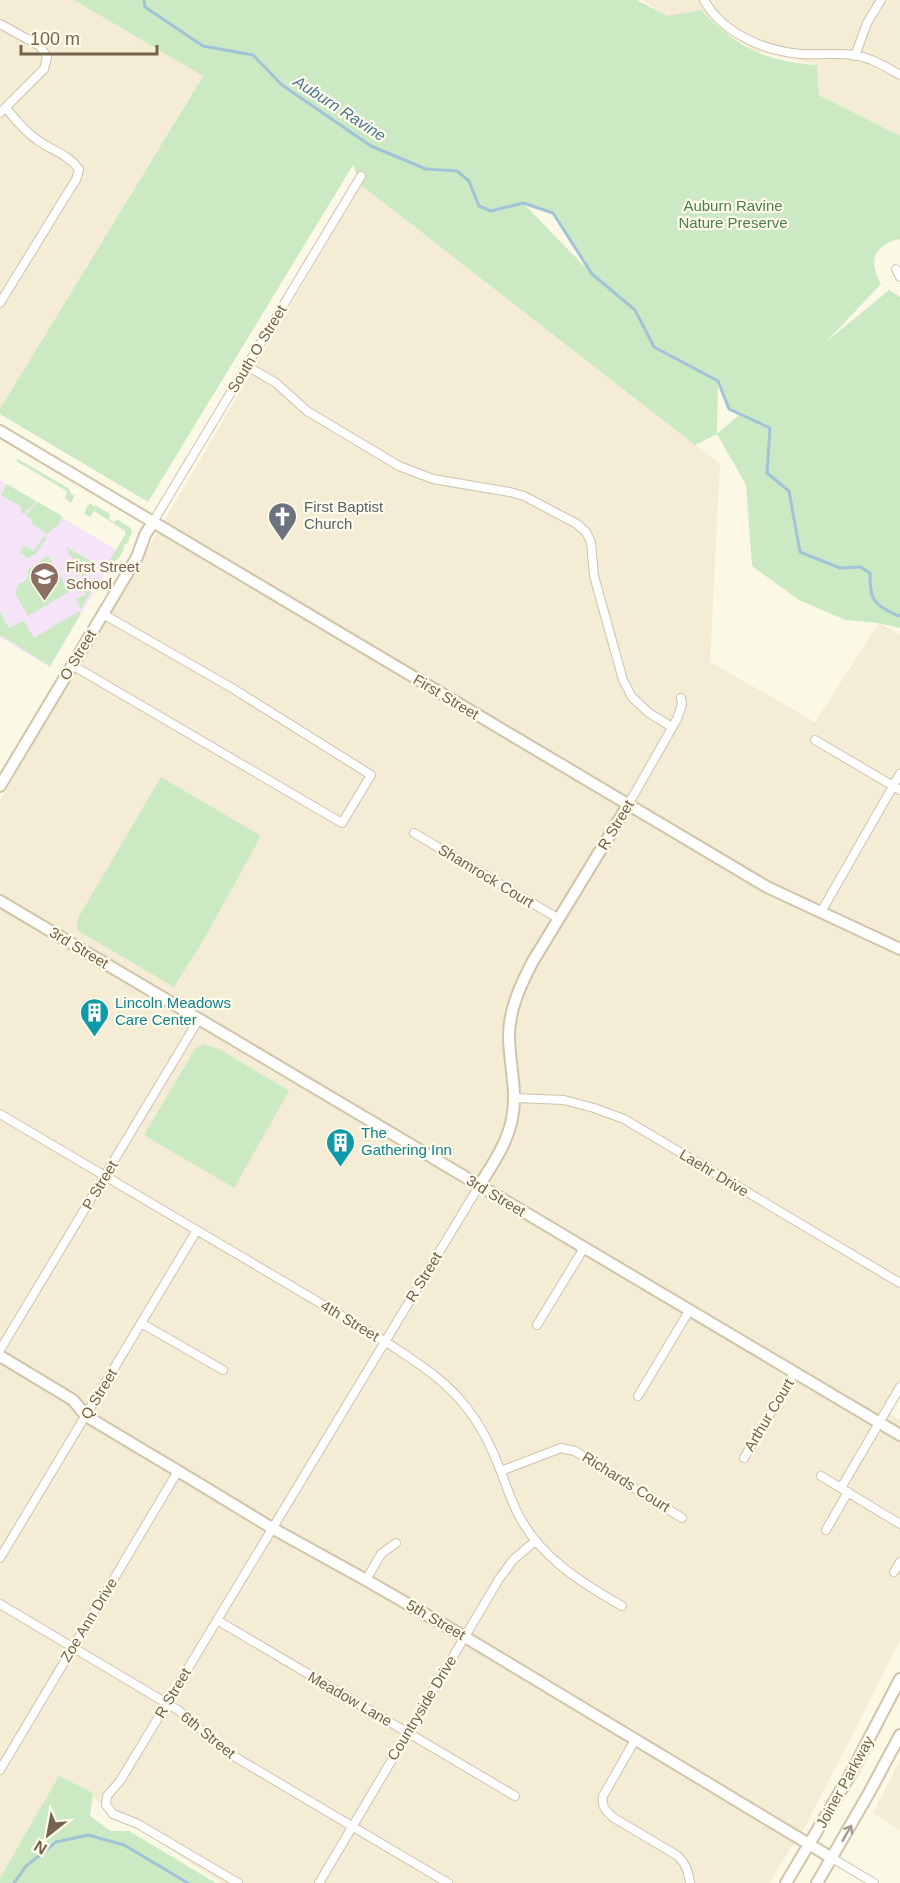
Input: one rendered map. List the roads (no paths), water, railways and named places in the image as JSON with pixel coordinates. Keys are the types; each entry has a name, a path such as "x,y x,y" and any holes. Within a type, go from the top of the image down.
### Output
{"street":[{"path":"704,0 723,24 749,40 778,50 802,54 855,56 877,63 900,75"},
{"path":"855,56 867,23 881,0"},
{"path":"0,24 40,46 47,57 44,69 3,111 35,139 71,158 79,169 76,180 0,303"},
{"name":"South O Street","path":"153,522 361,176"},
{"path":"247,366 276,383 307,411 399,466 433,479 524,496 577,524 586,532 591,542 594,576 623,680 632,697 649,713 672,727"},
{"name":"First Street","path":"0,431 768,887 900,949"},
{"name":"O Street","path":"0,786 137,557 145,535 153,522"},
{"path":"72,665 342,824 371,775 232,688 103,614"},
{"name":"R Street","path":"238,1883 138,1824 113,1814 106,1805 107,1796 120,1781 506,1139 515,1098 509,1035 513,1008 521,984 672,727 681,710 681,698"},
{"path":"815,740 897,788"},
{"path":"821,912 897,788 900,774"},
{"name":"Shamrock Court","path":"414,833 559,919"},
{"name":"3rd Street","path":"0,901 900,1435"},
{"name":"P Street","path":"0,1350 199,1019"},
{"name":"Laehr Drive","path":"515,1098 564,1100 624,1119 900,1283"},
{"name":"4th Street","path":"0,1115 105,1175 434,1373 468,1409 479,1427 501,1471 517,1513 535,1541 566,1571 622,1606"},
{"name":"Q Street","path":"0,1558 197,1230"},
{"path":"537,1325 584,1248"},
{"path":"638,1396 689,1311"},
{"path":"141,1323 223,1370"},
{"name":"5th Street","path":"0,1356 73,1400 86,1416 272,1528 465,1637 874,1883"},
{"name":"Arthur Court","path":"744,1458 794,1373"},
{"path":"826,1530 878,1423 900,1387"},
{"name":"Richards Court","path":"501,1471 561,1448 575,1451 682,1518"},
{"name":"Zoe Ann Drive","path":"0,1770 178,1471"},
{"path":"821,1476 900,1524"},
{"name":"Countryside Drive","path":"319,1883 499,1579 513,1560 535,1541"},
{"path":"366,1580 381,1554 396,1543"},
{"path":"894,1572 900,1562"},
{"name":"6th Street","path":"0,1604 178,1710 219,1746 448,1883"},
{"name":"Meadow Lane","path":"217,1620 515,1796"},
{"name":"Joiner Parkway","path":"786,1883 850,1775 900,1679"},
{"name":"Joiner Parkway","path":"817,1883 900,1735"},
{"path":"635,1740 603,1797 604,1810 678,1856 685,1863 690,1883"}],"waterway":[{"name":"Auburn Ravine","path":"144,0 145,7 203,46 253,55 282,85 371,146 426,169 457,171 469,181 479,206 491,211 523,203 553,213 592,274 635,310 654,347 718,381 729,409 770,428 767,473 789,491 800,552 840,568 860,567 870,573 872,596 883,608 900,615"},
{"path":"14,1883 26,1866 56,1842 88,1835 124,1845 188,1883"}],"place":[{"name":"First Baptist Church","path":"283,542"},
{"name":"First Street School","path":"45,602"},
{"name":"Lincoln Meadows Care Center","path":"94,1038"},
{"name":"The Gathering Inn","path":"340,1168"}],"park label":[{"name":"Auburn Ravine Nature Preserve","path":"733,214"}]}
